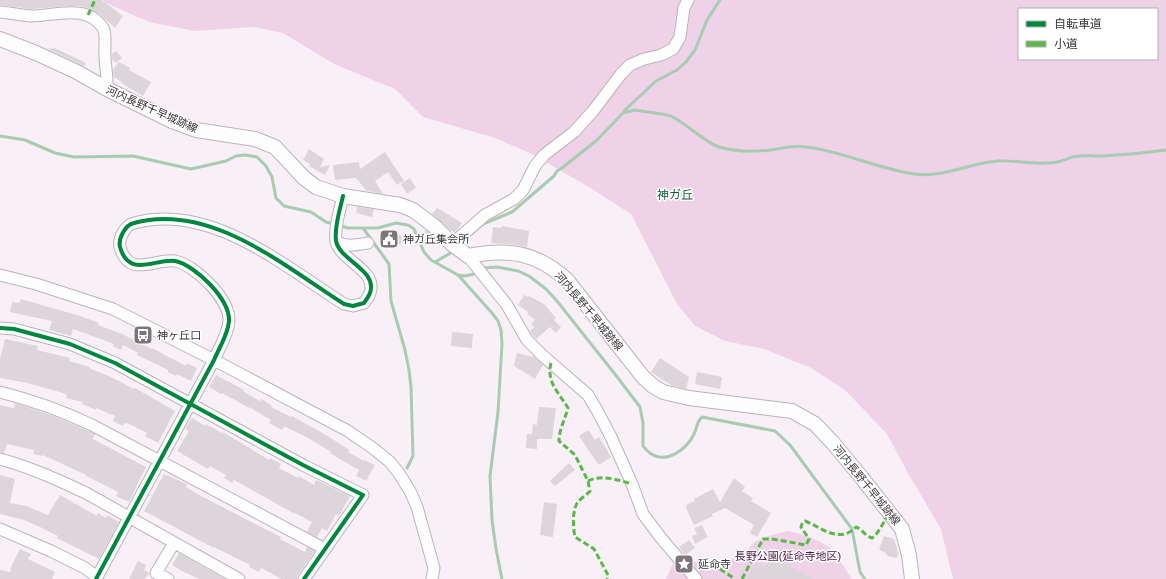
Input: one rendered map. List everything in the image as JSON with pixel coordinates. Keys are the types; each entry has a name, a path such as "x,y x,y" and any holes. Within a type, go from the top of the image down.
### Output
{"main road":[{"name":"河内長野千早城跡線","path":"0,39 36,53 77,72 107,89 196,130 255,139 275,147 304,178 316,187 342,199 400,205 413,210 468,256 508,252 535,259 553,268 567,280 643,377 663,392 689,398 792,411 815,424 833,443 902,529 909,555 912,579"}],"street":[{"path":"452,244 485,215 514,199 523,190 535,166 544,155 574,132 593,112 621,74 630,65 644,59 661,55 673,49 680,37 684,8 688,0"},
{"path":"0,12 31,16 77,13 88,15 102,27 105,33 105,57 108,80 107,89"},
{"path":"0,528 85,568 96,578 214,360 226,335 229,320 224,302 206,280 187,266 174,261 148,265 135,265 125,258 120,246 122,233 130,224 144,220 161,218 183,220 214,228 250,242 294,269 344,304 353,306 364,303 370,292 371,282 365,272 339,249 336,236 342,199"},
{"path":"336,236 343,245 349,246 368,243"},
{"path":"468,256 508,305 527,340 588,395 611,437 632,484 643,514 661,538 696,579"},
{"path":"0,275 36,284 113,309 214,360 348,431 374,449 390,462 410,491 417,507 434,568 432,579"},
{"path":"1,326 70,344 90,352 303,465 363,495 304,579"},
{"path":"0,392 69,414 92,425 325,549"},
{"path":"0,459 22,465 62,481 86,493 239,579"},
{"path":"168,579 152,576 174,543"}],"green space":[{"path":"103,0 1166,0 1166,579 953,579 941,529 887,434 845,390 811,368 764,349 725,341 695,326 677,304 631,214 589,187 530,153 495,138 423,117 395,89 334,64 283,33 254,27 195,31 149,22 106,3"},
{"name":"長野公園(延命寺地区)","path":"789,531 804,535 830,548 852,579 666,579 674,562 689,560 705,564 740,557 755,542 771,535"}],"building":[{"path":"0,0 102,0 123,16 115,28 100,14 81,6 31,9 0,5"},
{"path":"55,48 86,63 84,66 48,49"},
{"path":"116,51 122,58 116,63 112,59 112,54"},
{"path":"119,62 130,68 129,70 151,82 143,96 114,77 113,70"},
{"path":"309,149 324,159 320,167 330,165 325,175 309,166 310,164 303,160"},
{"path":"385,152 404,181 397,185 388,172 375,181 383,194 367,191 356,178 335,180 333,165 359,162 360,169"},
{"path":"410,178 416,188 407,194 401,184"},
{"path":"357,207 374,209 372,217 356,213"},
{"path":"437,208 462,223 454,233 432,214"},
{"path":"502,226 529,231 527,247 491,243 493,227 502,228"},
{"path":"426,230 434,238 428,242 422,234"},
{"name":"神ガ丘集会所","path":"383,234 400,235 402,238 401,244 382,243"},
{"path":"524,295 544,304 556,318 554,320 561,327 556,333 550,327 536,339 530,331 534,327 531,324 535,320 527,314 528,312 518,305"},
{"path":"21,299 99,323 98,325 122,334 186,366 187,363 197,368 191,381 177,374 176,376 168,372 168,370 137,355 138,353 123,345 121,350 113,346 114,344 73,329 71,336 49,330 52,321 10,312 12,302 19,303"},
{"path":"452,332 473,334 472,348 451,346"},
{"path":"5,339 38,346 37,350 70,358 69,361 90,367 89,368 134,389 135,388 175,411 158,443 145,436 147,433 129,424 124,423 123,426 113,421 115,416 82,404 83,402 66,398 67,395 63,393 27,383 0,378 0,359"},
{"path":"517,353 533,356 543,365 535,379 514,366"},
{"path":"660,358 689,377 686,389 671,385 651,372"},
{"path":"697,372 722,377 720,389 695,384"},
{"path":"216,375 244,390 243,391 260,401 262,399 272,406 271,407 291,417 292,416 326,435 350,450 348,452 375,465 366,481 356,476 359,470 310,439 284,426 282,430 269,423 271,420 249,407 209,387"},
{"path":"15,403 56,417 89,431 95,434 93,439 146,467 129,502 116,496 118,492 86,475 43,455 33,454 34,450 7,444 4,453 0,452 0,405 14,408"},
{"path":"539,407 556,408 552,439 537,439 537,449 526,448 527,434 532,434 533,424 537,425"},
{"path":"192,418 205,426 206,424 222,433 223,432 269,460 270,458 281,464 279,468 298,478 299,476 314,485 316,480 350,496 339,516 336,514 327,531 322,528 317,537 307,532 312,522 234,480 232,483 224,478 226,475 210,466 208,469 177,451 189,431 185,429"},
{"path":"588,430 595,440 599,437 611,457 601,464 598,464 579,436"},
{"path":"569,463 575,470 555,486 550,481"},
{"path":"164,474 187,484 186,487 201,496 281,537 280,539 305,552 307,547 315,551 298,575 297,579 282,579 261,568 259,572 249,567 250,565 144,511"},
{"path":"0,475 15,479 10,503 26,506 48,515 60,495 97,516 98,513 106,518 107,515 119,522 99,559 57,538 58,536 40,527 24,520 0,514"},
{"path":"734,478 745,487 742,491 753,498 751,501 771,513 757,537 750,533 754,525 725,508 712,514 713,516 694,525 686,508 686,505 695,501 694,499 713,489 720,502"},
{"path":"544,502 557,504 553,537 540,535"},
{"path":"702,525 708,537 695,544 692,536 697,534 694,528"},
{"path":"884,536 894,539 898,552 897,558 887,556 886,553 879,550"},
{"path":"689,540 695,548 685,555 679,547"},
{"path":"777,546 795,559 791,567 813,579 746,579 756,562 765,567"},
{"path":"20,549 31,554 28,559 55,572 52,579 0,579 0,570 10,572"},
{"path":"179,553 225,579 199,579 182,571 172,565"},
{"path":"138,561 146,565 144,570 149,573 145,579 129,579"}],"waterway":[{"path":"623,113 656,81 677,70 686,62 695,50 707,20 720,0"},
{"path":"465,239 483,224 512,212 554,176 557,171 597,140 623,113 635,110 671,116 707,141 725,149 751,151 802,146 833,152 901,172 925,175 946,172 988,162 1010,161 1051,163 1076,156 1119,155 1166,150"},
{"path":"0,136 25,140 55,153 74,157 133,156 191,169 226,161 236,156 245,155 257,157 266,166 272,177 276,198 284,206 311,212 326,222 348,228 378,228 396,223 408,225 414,229 424,252 431,260 458,275 492,313 498,321 501,330 502,344 498,412 490,476 492,520 502,579"},
{"path":"363,228 389,264 391,301 409,370 411,387 413,456 407,468"},
{"path":"435,262 454,251"},
{"path":"484,268 497,267 518,271 529,276 546,289 557,301 640,407 643,423 643,446 650,453 663,457 675,454 681,450 691,440 698,422 702,417 775,431 790,445 852,529 860,572 865,579"},
{"path":"458,275 465,276 474,274"}],"marked path":[{"path":"88,15 95,0"},
{"path":"551,363 550,376 552,382 568,408 561,429 559,441 575,455 588,481 590,491 576,505 573,524 575,537 594,549 608,575 607,579"},
{"path":"588,481 604,478 616,479 632,484"},
{"path":"742,579 763,539 772,539 806,545 809,539 801,527 805,521 829,533 840,535 846,534 856,527 872,538 890,514"},
{"path":"720,569 735,579"}],"cycle path":[{"path":"96,579 214,360 225,336 229,321 228,312 218,293 192,269 175,261 136,265 124,257 120,247 120,240 125,229 134,223 162,219 190,221 218,229 245,241 297,272 344,304 353,306 364,303 370,293 371,285 369,278 344,254 336,241 337,224 343,196"},
{"path":"1,328 14,329 70,344 115,363 303,465 363,495 304,579"}],"place":[{"name":"神ガ丘集会所","path":"389,239"},
{"name":"神ヶ丘口","path":"143,335"},
{"name":"延命寺","path":"684,564"}],"district":[{"name":"神ガ丘","path":"675,195"}]}
